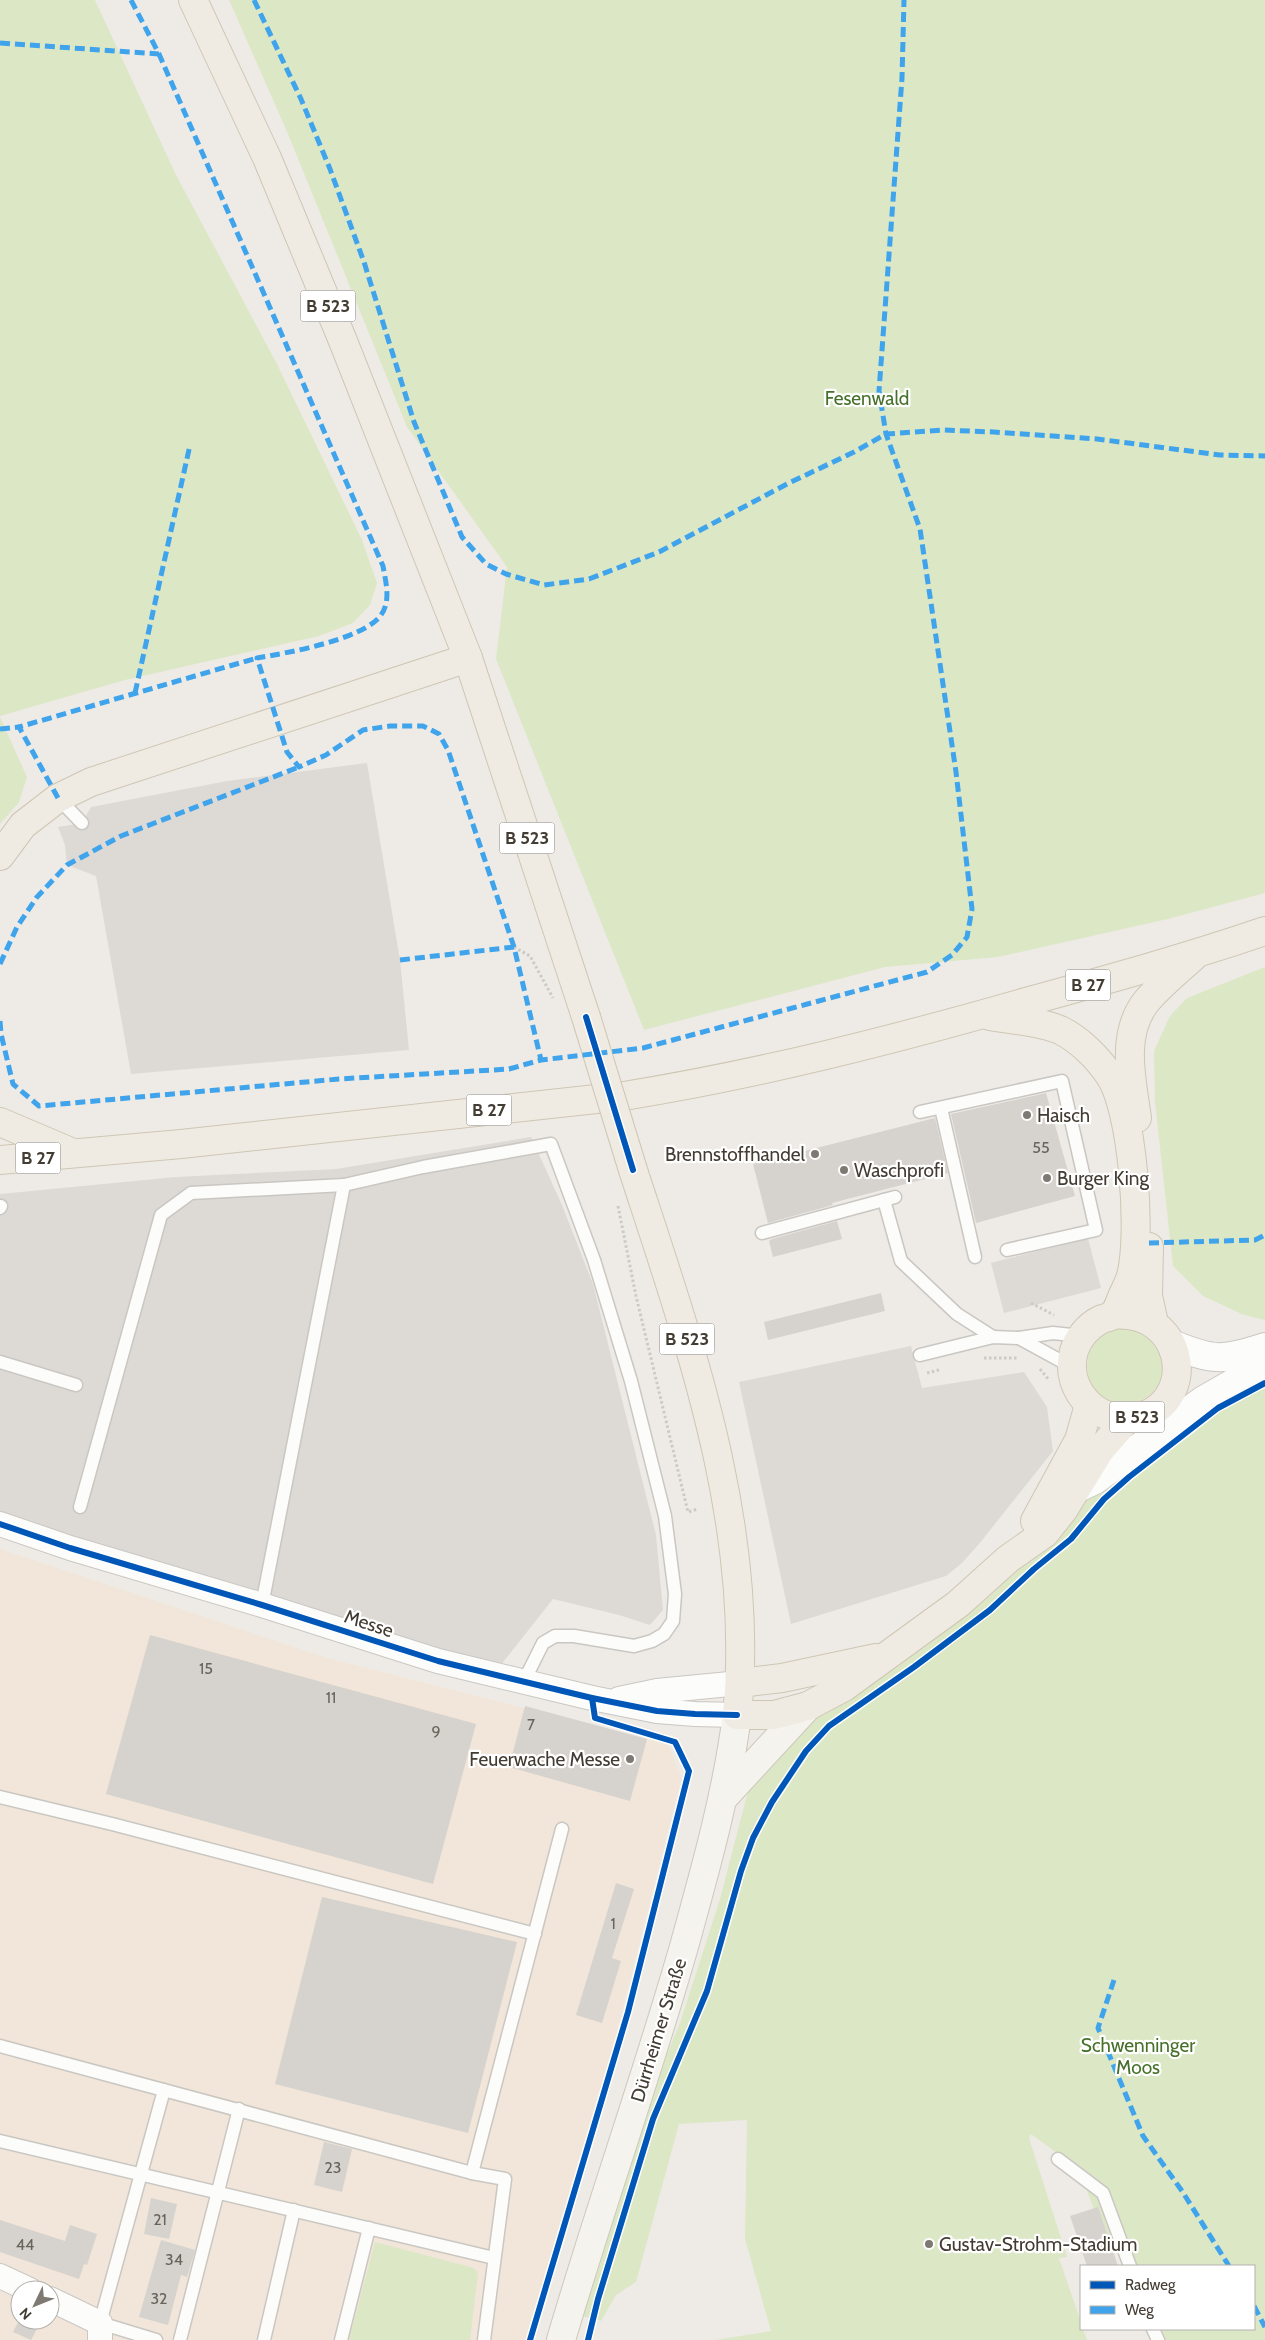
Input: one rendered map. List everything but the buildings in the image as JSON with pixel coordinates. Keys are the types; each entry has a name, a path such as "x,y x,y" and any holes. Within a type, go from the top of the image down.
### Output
{"main road":[{"name":"B 523","path":"193,0 282,195 468,658 586,1018 706,1404 729,1512 741,1624 740,1683 737,1715"},
{"path":"0,856 23,825 58,798 91,782 248,732 468,658"},
{"name":"B 27","path":"0,1160 76,1155 624,1096 686,1086 821,1056 981,1015 1195,955 1265,931"},
{"path":"1154,1323 1148,1296 1147,1178 1129,1058 1133,1030 1145,1003 1195,955"},
{"path":"981,1015 1037,1024 1060,1030 1088,1050 1110,1076 1121,1103 1131,1156 1136,1228 1131,1274 1112,1315"},
{"path":"0,1122 76,1155"},
{"name":"B 523","path":"1126,1314 1141,1316 1154,1323 1165,1333 1172,1344 1177,1362 1176,1378 1170,1393 1159,1406 1144,1416 1127,1419 1101,1413 1089,1405 1080,1395 1074,1381 1061,1374 1081,1336 1090,1327 1112,1315 1126,1314"},
{"path":"1008,1559 1032,1526 1054,1490 1080,1440 1089,1405"},
{"path":"737,1715 774,1714 808,1706 844,1687 958,1604 1008,1559 1045,1533 1078,1488 1100,1450 1127,1419"},
{"path":"740,1683 782,1678 886,1655"},
{"path":"724,1797 808,1706"},
{"name":"Dürrheimer Straße","path":"562,2340 667,2006 711,1850 724,1797 737,1715"}],"street":[{"path":"1172,1344 1200,1356 1216,1358 1265,1346"},
{"path":"1170,1393 1256,1370"},
{"path":"1078,1488 1095,1480 1202,1401 1256,1370"},
{"name":"Messe","path":"0,1524 70,1548 262,1605 438,1661 657,1711 737,1715"},
{"name":"Messe","path":"610,1701 658,1691 740,1683"},
{"path":"60,2305 100,2331"}],"lane":[{"path":"58,798 82,823"},
{"path":"920,1112 1062,1081 1096,1230 1007,1250"},
{"path":"941,1108 975,1257"},
{"path":"80,1507 161,1216 191,1193 344,1185 551,1144 594,1260 631,1380 665,1516 675,1594 673,1621 664,1634 652,1641 634,1646 574,1636 555,1636 543,1643 524,1681"},
{"path":"262,1605 344,1185"},
{"path":"762,1234 890,1199 901,1261 957,1314 993,1337"},
{"path":"920,1355 993,1337 1019,1338 1053,1333 1081,1336"},
{"path":"1019,1338 1061,1374"},
{"path":"0,1362 76,1385"},
{"path":"0,1797 112,1824 535,1934"},
{"path":"472,2173 562,1829"},
{"path":"0,2046 472,2173 505,2179 484,2340"},
{"path":"156,2340 100,2331 164,2090"},
{"path":"180,2340 239,2110"},
{"path":"0,2141 494,2258"},
{"path":"1058,2159 1103,2193 1130,2265"},
{"path":"264,2340 294,2210"},
{"path":"341,2340 369,2228"}],"path":[{"path":"514,947 530,956 553,1000"},
{"path":"617,1202 636,1296 688,1512 698,1509"},
{"path":"1031,1303 1054,1316"},
{"path":"975,1360 1014,1356 1022,1360"},
{"path":"1038,1367 1061,1374"},
{"path":"927,1372 946,1368"}],"shaded area":[{"path":"367,763 400,960 409,1050 131,1074 96,876 67,865 65,845 58,827 82,823 91,807 227,781"},
{"path":"531,1137 562,1205 593,1284 656,1535 663,1610 650,1625 619,1615 553,1599 500,1666 255,1594 0,1515 0,1194 176,1177 336,1169"},
{"path":"1088,1238 1101,1288 1004,1313 991,1263"},
{"path":"911,1346 922,1388 1024,1372 1047,1407 1053,1451 979,1544 962,1563 946,1576 791,1624 739,1382"},
{"path":"0,1549 327,1658 669,1745 681,1779 614,2042 525,2340 0,2340"}],"green space":[{"path":"0,0 95,0 176,175 277,364 362,540 377,583 370,605 353,623 319,636 125,680 0,716"},
{"name":"Fesenwald","path":"229,0 1265,0 1265,893 1168,919 998,957 885,967 644,1030 496,659 507,567 407,427 288,134"},
{"path":"0,717 27,777 19,802 0,824"},
{"path":"1265,967 1265,1320 1244,1315 1203,1296 1173,1266 1155,1102 1154,1051 1170,1016 1187,998"},
{"path":"1118,1328 1132,1328 1146,1334 1157,1345 1163,1359 1160,1381 1152,1393 1132,1404 1118,1404 1104,1398 1093,1387 1087,1373 1087,1359 1093,1345 1104,1334"},
{"name":"Schwenninger Moos","path":"1265,1385 1265,2340 1151,2340 1148,2330 1255,2330 1255,2265 1123,2265 1117,2251 1110,2253 1079,2169 1031,2134 1029,2138 1067,2257 1059,2258 1080,2319 1080,2330 1083,2330 1087,2340 715,2340 771,2331 745,2239 747,2120 679,2124 636,2282 616,2295 601,2321 582,2316 589,2289 661,2068 680,2023 720,1899 747,1795 760,1766 813,1720 900,1665 992,1594 1028,1559 1063,1531 1088,1498 1188,1419"},
{"path":"375,2242 474,2268 478,2273 470,2340 349,2340"}],"marked path":[{"path":"131,0 159,54 383,566 387,592 386,604 381,615 372,624 358,632 323,644 257,658 287,752 299,767 326,755 363,730 390,726 423,726 439,734 448,750 514,947 541,1060"},
{"path":"254,0 301,99 330,169 364,262 414,422 462,537 486,564 506,574 544,585 589,579 659,552 886,434 944,430 994,432 1097,439 1220,455 1265,456"},
{"path":"0,1021 1,1034 13,1084 39,1106 339,1079 509,1069 541,1060 643,1048 927,972 952,955 967,937 972,909 956,772 920,529 886,434 879,391 902,78 904,0"},
{"path":"0,43 159,54"},
{"path":"135,693 190,445"},
{"path":"58,798 19,727 257,658"},
{"path":"0,729 19,727"},
{"path":"0,964 17,927 37,897 67,865 121,836 299,767"},
{"path":"400,960 514,947"},
{"path":"1149,1243 1255,1240 1265,1235"},
{"path":"1114,1980 1098,2028 1143,2136 1182,2191 1228,2265"},
{"path":"1255,2308 1265,2327"}],"cycle path":[{"path":"586,1017 633,1170"},
{"path":"588,2340 598,2299 653,2119 707,1991 741,1871 753,1838 772,1802 806,1751 829,1726 914,1667 990,1610 1034,1569 1071,1539 1104,1499 1129,1477 1218,1408 1265,1383"},
{"path":"0,1524 70,1548 262,1605 438,1661 592,1698 657,1711 737,1715"},
{"path":"530,2340 628,2012 689,1771 675,1742 595,1718 592,1698"}],"place":[{"name":"Haisch","path":"1027,1115"},
{"name":"Brennstoffhandel","path":"815,1154"},
{"name":"Waschprofi","path":"844,1170"},
{"name":"Burger King","path":"1047,1178"},
{"name":"Feuerwache Messe","path":"630,1759"},
{"name":"Gustav-Strohm-Stadium","path":"929,2244"}]}
